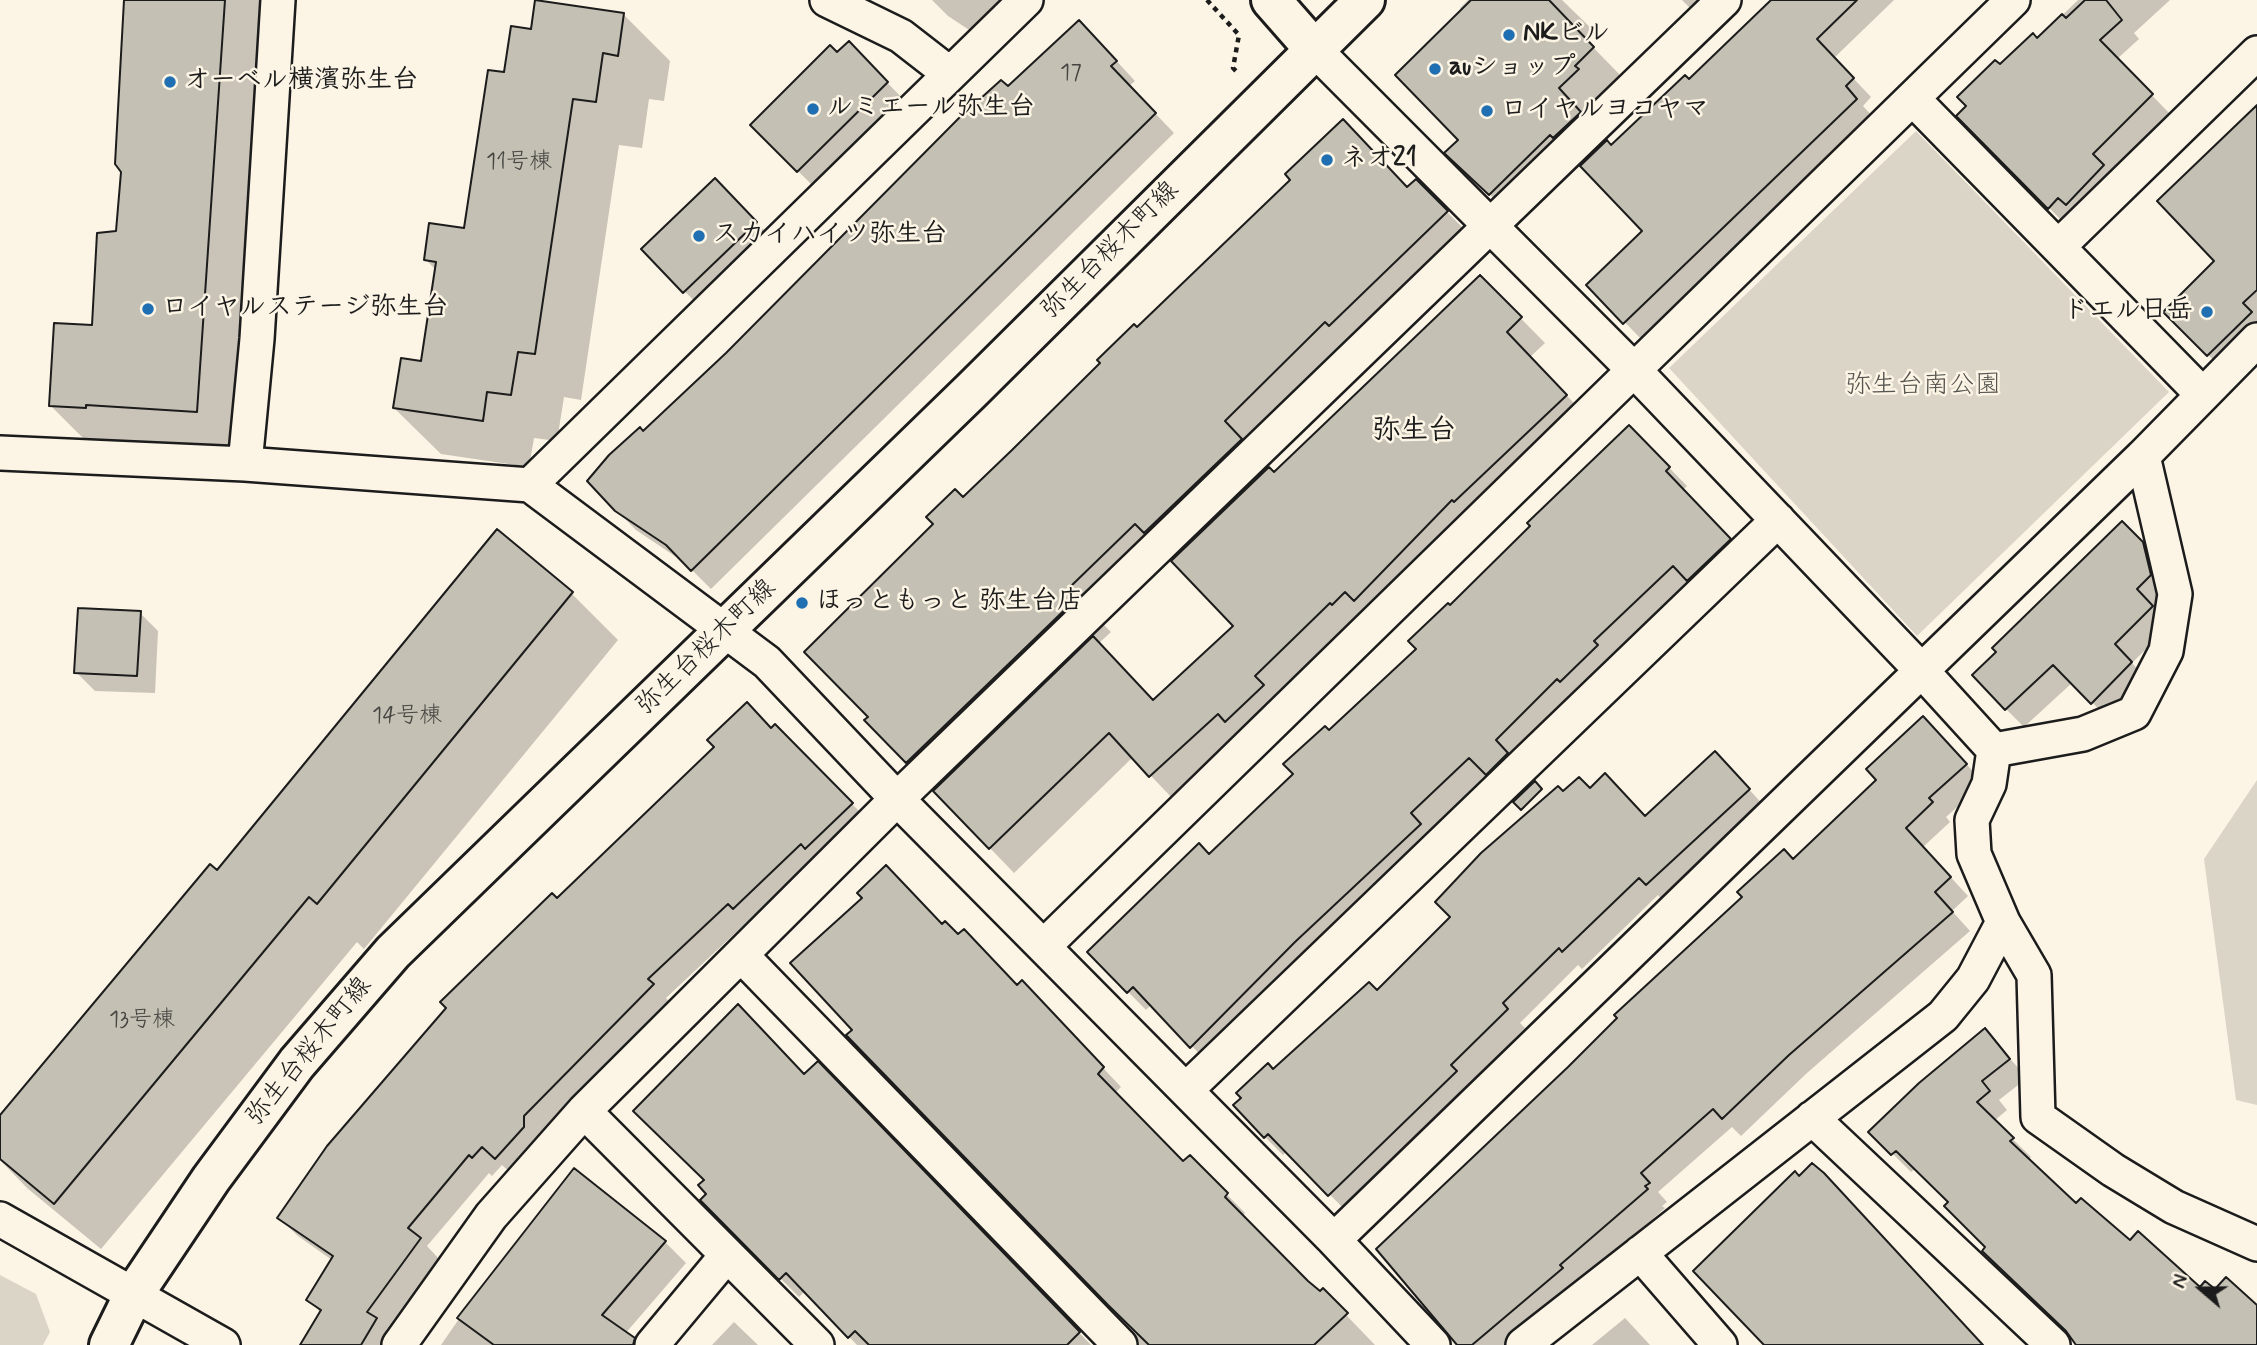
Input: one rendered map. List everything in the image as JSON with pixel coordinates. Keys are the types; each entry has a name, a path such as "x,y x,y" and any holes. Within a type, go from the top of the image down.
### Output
{"main road":[{"path":"1271,0 1314,49"},
{"name":"弥生台桜木町線","path":"109,1345 134,1294 211,1179 297,1063 393,952 725,630 1365,0"}],"street":[{"path":"245,464 257,339 278,0"},
{"path":"827,0 901,36 950,74"},
{"path":"530,485 1026,0"},
{"path":"399,1345 491,1216 584,1111 897,799 1724,0"},
{"path":"1044,946 2013,0"},
{"path":"1314,49 1634,370 1994,750"},
{"path":"2058,247 2257,52"},
{"path":"1913,99 2203,394"},
{"path":"1334,1240 2143,456 2255,344"},
{"path":"0,453 245,464 530,485 767,662 897,799 1334,1240 1433,1345"},
{"path":"1994,750 2083,734 2134,713 2166,651 2175,594 2143,456"},
{"path":"1186,1090 1777,520"},
{"path":"1994,750 1989,784 1972,820 1974,854 2003,922 2034,975 2038,1117 2113,1170 2174,1207 2257,1244"},
{"path":"1523,1345 1943,1016 1973,979 2003,922"},
{"path":"742,956 1120,1345"},
{"path":"584,1111 817,1345"},
{"path":"1812,1118 2053,1345"},
{"path":"0,1219 223,1345"},
{"path":"1640,1253 1720,1345"},
{"path":"652,1345 727,1255"}],"path":[{"path":"1207,0 1239,35 1233,68 1264,99"}],"green space":[{"name":"弥生台南公園","path":"1916,131 2169,392 1917,636 1669,368"},
{"path":"2257,780 2257,1105 2236,1100 2204,859"},
{"path":"0,1275 36,1294 50,1332 43,1345 0,1345"}],"building":[{"path":"124,0 225,0 197,412 86,405 86,408 49,406 54,323 92,325 97,233 116,231 121,172 115,164"},
{"path":"535,0 624,13 618,56 603,53 596,102 573,99 535,354 518,352 511,395 487,392 483,421 393,408 401,358 421,361 436,262 424,260 429,223 464,228 488,70 504,72 511,26 531,29"},
{"path":"1471,0 1549,0 1594,47 1575,66 1579,69 1559,88 1581,112 1553,138 1550,135 1489,195 1444,153 1458,140 1395,75"},
{"path":"1771,0 1857,0 1817,39 1854,78 1846,86 1857,99 1623,324 1586,285 1642,231 1580,166 1607,140 1611,145 1685,75 1689,79"},
{"path":"2085,0 2106,0 2122,20 2100,40 2153,94 2093,154 2104,165 2066,205 2058,198 2048,209 1956,116 1966,106 1957,97 1995,60 2000,64 2033,33 2037,38 2062,14 2066,18"},
{"path":"1079,20 1117,61 1111,66 1156,113 691,571 666,545 615,511 587,481 609,455 640,427 643,431 726,353 959,118 1001,80 1008,86"},
{"name":"ルミエール弥生台","path":"849,41 888,82 797,172 750,125 830,45 837,52"},
{"path":"2257,105 2257,290 2243,303 2252,312 2207,356 2163,312 2214,261 2157,201"},
{"path":"1343,119 1407,187 1416,179 1448,211 1329,326 1325,322 1225,421 1242,439 1144,533 1135,524 1069,588 1078,597 906,763 864,720 868,717 804,652 933,524 926,517 955,489 963,497 1100,363 1097,360 1134,324 1137,327 1290,180 1285,174"},
{"name":"スカイハイツ弥生台","path":"715,178 757,222 683,293 641,249"},
{"path":"1480,275 1522,317 1507,332 1567,395 1454,502 1452,500 1354,601 1345,592 1332,605 1330,603 1255,676 1264,685 1225,722 1218,714 1149,777 1109,733 989,849 933,791 1093,636 1153,700 1233,626 1171,561 1269,467 1274,472"},
{"path":"1629,425 1670,467 1666,471 1731,539 1687,581 1673,566 1594,641 1598,645 1560,682 1557,679 1496,740 1508,753 1486,775 1469,758 1411,813 1421,824 1295,942 1190,1048 1133,987 1127,993 1087,952 1199,843 1209,854 1293,774 1283,764 1325,726 1329,730 1416,649 1408,641 1448,603 1450,605 1530,526 1527,523"},
{"path":"2122,521 2143,542 2151,575 2137,589 2153,606 2115,644 2132,662 2091,704 2053,665 2005,710 1972,675 1996,652 1992,648"},
{"path":"497,529 573,592 317,904 309,897 54,1204 0,1159 0,1115 210,864 217,870"},
{"path":"78,608 141,611 137,676 74,673"},
{"path":"747,702 771,728 775,724 853,803 805,849 801,844 733,909 728,904 648,979 654,984 524,1116 524,1127 495,1159 482,1147 472,1158 469,1155 408,1228 421,1238 367,1312 377,1318 361,1345 300,1345 321,1310 306,1300 333,1256 277,1218 327,1146 446,1008 440,1002 552,893 557,898 714,747 707,740"},
{"path":"1923,716 1967,764 1929,798 1933,802 1906,828 1951,877 1935,892 1953,912 1789,1055 1722,1119 1713,1109 1641,1173 1650,1183 1645,1186 1648,1189 1560,1265 1563,1268 1472,1345 1457,1345 1376,1249 1568,1067 1617,1018 1614,1015 1742,897 1737,892 1784,849 1793,859 1876,780 1866,769"},
{"path":"1715,751 1750,789 1646,885 1639,878 1562,952 1559,948 1503,1003 1508,1009 1451,1065 1457,1071 1328,1196 1268,1134 1264,1138 1233,1105 1241,1098 1236,1093 1268,1063 1273,1069 1369,982 1377,990 1450,917 1435,902 1481,853 1558,786 1563,791 1579,777 1590,788 1605,773 1645,816"},
{"path":"1535,781 1542,789 1521,810 1513,802"},
{"path":"886,865 942,924 945,921 958,934 964,929 1017,985 1022,980 1104,1067 1098,1074 1183,1161 1190,1155 1228,1193 1225,1197 1308,1281 1320,1291 1323,1288 1348,1313 1314,1345 1149,1345 846,1035 852,1030 790,963 862,898 857,893"},
{"path":"738,1004 804,1074 818,1061 1080,1332 1067,1345 869,1345 855,1331 848,1338 786,1273 779,1280 700,1200 706,1194 698,1185 704,1180 633,1111"},
{"path":"1985,1028 2010,1059 1982,1081 1990,1091 1977,1102 2014,1138 2010,1141 2076,1203 2081,1198 2130,1240 2138,1231 2200,1287 2205,1281 2215,1289 2226,1277 2257,1305 2257,1345 2076,1345 2066,1331 1982,1251 1985,1247 1944,1206 1948,1202 1896,1151 1891,1155 1868,1132 1919,1083"},
{"path":"1812,1163 1983,1345 1764,1345 1693,1271 1795,1171 1799,1176"},
{"path":"574,1168 666,1241 602,1315 635,1338 633,1345 494,1345 457,1318"}],"place":[{"name":"NKビル","path":"1509,35"},
{"name":"auショップ","path":"1435,69"},
{"name":"オーベル横濱弥生台","path":"170,82"},
{"name":"ルミエール弥生台","path":"813,109"},
{"name":"ロイヤルヨコヤマ","path":"1487,111"},
{"name":"ネオ21","path":"1327,160"},
{"name":"スカイハイツ弥生台","path":"699,236"},
{"name":"ロイヤルステージ弥生台","path":"148,309"},
{"name":"ドエル日岳","path":"2207,312"},
{"name":"ほっともっと 弥生台店","path":"802,603"}],"district":[{"name":"弥生台","path":"1414,432"}]}
